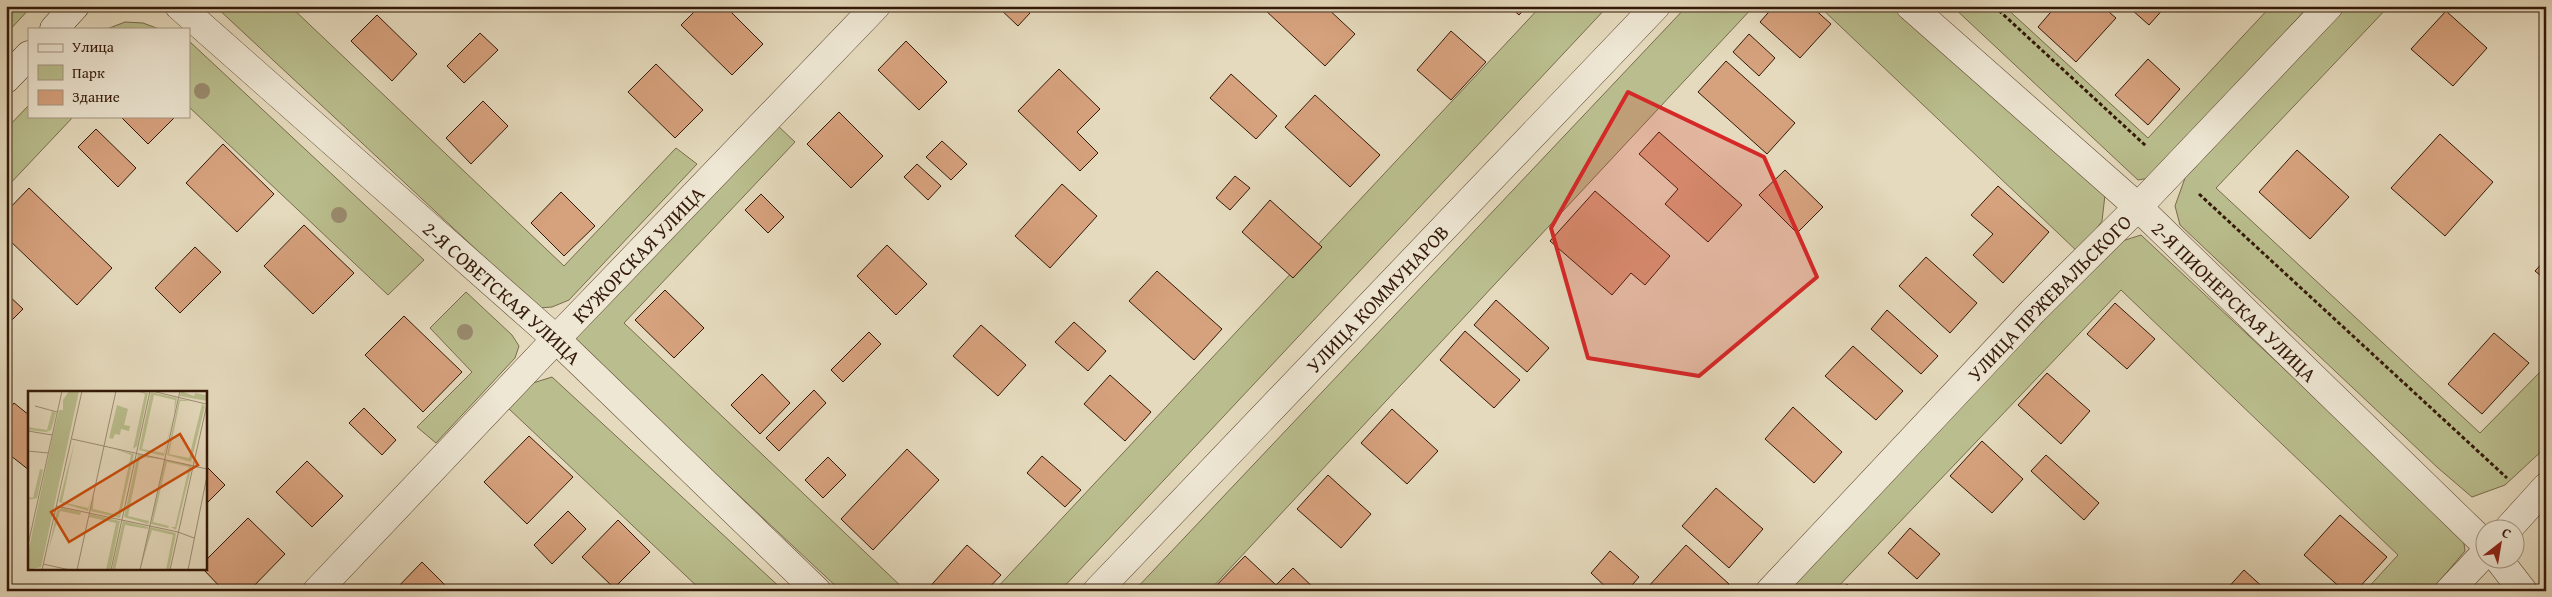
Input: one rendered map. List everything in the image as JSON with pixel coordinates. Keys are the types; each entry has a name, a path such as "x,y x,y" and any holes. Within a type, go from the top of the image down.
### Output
{"street":[{"path":"55,28 75,6"},
{"name":"2-Я СОВЕТСКАЯ УЛИЦА","path":"178,6 556,338 817,591"},
{"name":"КУЖОРСКАЯ УЛИЦА","path":"317,591 556,338 876,6"},
{"name":"УЛИЦА КОММУНАРОВ","path":"1097,591 1656,6"},
{"name":"2-Я ПИОНЕРСКАЯ УЛИЦА","path":"1910,6 2138,207 2474,533"},
{"name":"УЛИЦА ПРЖЕВАЛЬСКОГО","path":"1770,591 2033,311 2138,207 2329,6"},
{"path":"6,79 28,56"},
{"path":"2516,520 2539,494"},
{"path":"2449,591 2474,565"},
{"path":"2507,570 2523,591"}],"path":[{"path":"1994,6 2147,147"},
{"path":"2198,193 2539,494"}],"highlighted area":[{"path":"1628,92 1764,157 1817,277 1699,376 1588,358 1551,228"}],"green space":[{"path":"6,6 32,6 6,34"},
{"path":"215,6 290,6 564,266 676,148 697,164 569,300 552,307 539,308"},
{"path":"1541,6 1608,6 1060,591 994,591"},
{"path":"1687,6 1754,6 1209,591 1134,591"},
{"path":"1819,6 1895,6 2105,195 2102,221 2079,253"},
{"path":"1952,6 2004,6 2148,138 2271,6 2309,6 2150,178 2138,180"},
{"path":"2345,6 2389,6 2216,188 2480,433 2546,366 2546,447 2505,485 2472,497 2438,468 2180,225 2175,206 2185,178"},
{"path":"125,22 143,23 156,28 110,28"},
{"path":"190,42 424,260 388,295 190,108"},
{"path":"28,106 28,118 72,118 6,188 6,129"},
{"path":"776,124 795,142 624,323 906,591 841,591 574,341 581,326"},
{"path":"2141,235 2463,536 2465,551 2431,591 2365,591 2398,555 2121,290 1834,591 1780,591 2119,242"},
{"path":"466,292 512,335 519,346 515,358 436,443 417,427 472,372 430,328"},
{"path":"552,377 784,591 702,591 508,408 533,383"}],"building":[{"path":"700,6 725,6 763,44 732,75 681,25"},
{"path":"997,6 1023,6 1030,13 1018,26"},
{"path":"1267,6 1325,6 1355,34 1325,66 1264,9"},
{"path":"1509,6 1527,6 1519,15"},
{"path":"1774,6 1811,6 1831,24 1800,58 1760,22"},
{"path":"2056,6 2102,6 2116,18 2076,62 2038,27"},
{"path":"2136,6 2166,6 2149,25 2132,10"},
{"path":"2446,11 2487,48 2453,86 2411,49"},
{"path":"377,15 417,54 392,81 351,41"},
{"path":"1451,31 1486,62 1451,100 1417,70"},
{"path":"480,33 498,50 464,83 447,66"},
{"path":"1749,34 1775,58 1759,76 1733,52"},
{"path":"906,41 947,82 919,110 878,70"},
{"path":"2148,59 2180,89 2148,125 2115,95"},
{"path":"1726,61 1795,123 1767,154 1698,92"},
{"path":"656,64 703,110 675,138 628,92"},
{"path":"1059,69 1100,109 1077,132 1098,153 1080,171 1018,111"},
{"path":"1231,74 1277,116 1256,139 1210,98"},
{"path":"1315,95 1380,155 1350,187 1285,127"},
{"path":"483,101 508,126 471,164 446,138"},
{"path":"839,112 883,156 851,188 807,144"},
{"path":"122,118 174,118 148,144"},
{"path":"96,129 136,168 118,187 78,147"},
{"path":"1659,132 1742,205 1708,242 1665,204 1678,189 1639,154"},
{"path":"2440,134 2493,182 2445,236 2391,188"},
{"path":"942,141 967,164 951,180 926,157"},
{"path":"223,144 274,194 237,232 186,183"},
{"path":"2297,150 2349,197 2310,239 2259,192"},
{"path":"917,164 941,186 928,200 904,177"},
{"path":"1785,170 1823,207 1797,233 1759,195"},
{"path":"1235,176 1250,188 1230,210 1216,198"},
{"path":"1062,184 1097,216 1050,268 1015,236"},
{"path":"1998,186 2049,232 2003,283 1973,255 1993,234 1971,215"},
{"path":"29,188 112,268 77,305 6,237 6,212"},
{"path":"1595,191 1670,256 1645,285 1631,273 1612,295 1550,241"},
{"path":"561,192 595,226 564,256 531,223"},
{"path":"761,194 784,217 768,233 745,210"},
{"path":"1270,200 1322,247 1293,278 1242,232"},
{"path":"304,225 354,273 313,314 264,266"},
{"path":"887,245 927,284 896,315 857,276"},
{"path":"195,247 221,272 180,313 155,288"},
{"path":"1926,257 1977,303 1950,333 1899,286"},
{"path":"2546,259 2546,280 2535,271"},
{"path":"1157,271 1222,329 1194,360 1129,301"},
{"path":"665,290 704,328 674,358 635,320"},
{"path":"6,293 23,309 6,326"},
{"path":"1496,300 1549,348 1527,372 1474,325"},
{"path":"2115,303 2155,339 2127,369 2087,334"},
{"path":"1887,310 1938,356 1921,374 1871,329"},
{"path":"404,316 462,372 423,412 365,355"},
{"path":"1074,322 1106,351 1088,371 1055,342"},
{"path":"981,325 1026,365 998,396 953,356"},
{"path":"1465,331 1520,380 1494,408 1440,360"},
{"path":"869,332 881,344 843,382 831,370"},
{"path":"2494,333 2529,363 2482,414 2448,384"},
{"path":"1853,346 1903,391 1876,420 1825,376"},
{"path":"2047,373 2090,411 2061,444 2018,405"},
{"path":"762,374 790,403 760,434 731,405"},
{"path":"1110,375 1151,412 1125,441 1084,404"},
{"path":"814,390 826,403 779,451 766,438"},
{"path":"14,403 28,414 28,469 6,452 6,413"},
{"path":"1793,407 1842,452 1814,483 1765,439"},
{"path":"364,408 396,440 382,455 349,423"},
{"path":"1392,409 1438,451 1407,484 1361,443"},
{"path":"529,436 573,477 527,524 484,482"},
{"path":"1982,441 2023,479 1992,513 1950,476"},
{"path":"907,449 939,480 873,550 841,519"},
{"path":"2046,455 2099,503 2084,520 2031,471"},
{"path":"1042,456 1081,490 1065,507 1027,473"},
{"path":"828,457 846,475 823,498 805,480"},
{"path":"307,461 343,496 312,527 276,492"},
{"path":"206,466 225,485 206,504"},
{"path":"1328,475 1371,514 1341,548 1297,509"},
{"path":"1716,488 1763,529 1729,568 1682,526"},
{"path":"568,511 586,529 552,564 534,545"},
{"path":"2340,515 2387,557 2356,591 2344,591 2304,555"},
{"path":"248,518 285,554 249,591 224,591 204,570 206,570 206,560"},
{"path":"618,520 650,552 614,588 582,557"},
{"path":"1910,528 1940,554 1917,579 1888,553"},
{"path":"967,545 1001,575 986,591 926,591"},
{"path":"1686,545 1729,584 1722,591 1652,591 1648,587"},
{"path":"1610,551 1639,577 1627,591 1610,591 1591,573"},
{"path":"1245,556 1276,585 1293,568 1317,591 1211,591"},
{"path":"422,562 451,591 394,591"},
{"path":"2244,570 2267,591 2225,591"},
{"path":"1847,584 1854,591 1841,591"}]}
